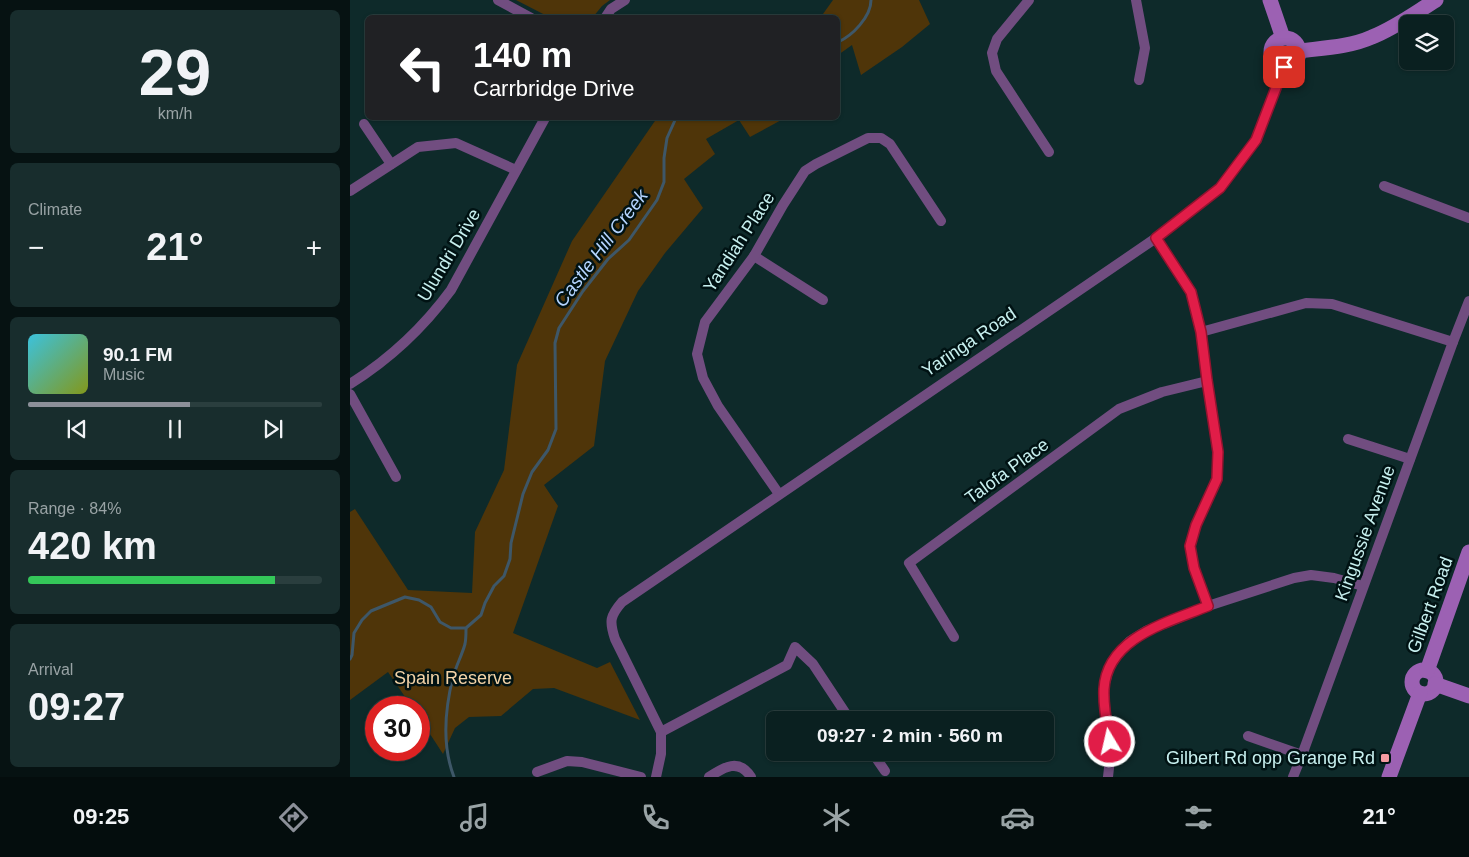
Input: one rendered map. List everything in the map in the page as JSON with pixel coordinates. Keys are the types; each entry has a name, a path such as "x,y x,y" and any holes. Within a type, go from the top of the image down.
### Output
{"street":[{"path":"498,0 526,15"},
{"path":"607,15 611,9 625,0"},
{"path":"1029,0 997,39 992,53 996,71 1049,152"},
{"path":"1136,0 1144,48 1139,80"},
{"path":"1270,0 1283,38"},
{"path":"1299,50 1334,47 1370,38 1390,29 1436,0"},
{"path":"1283,38 1290,39 1299,50 1298,58 1291,66 1280,66 1272,58 1272,47 1279,39 1283,38"},
{"name":"Yaringa Road","path":"661,732 611,626 613,612 622,602 1156,238 1220,188 1256,140 1284,67"},
{"name":"Ulundri Drive","path":"350,384 398,349 439,307 464,270 544,120"},
{"path":"364,124 391,164"},
{"name":"Yandiah Place","path":"779,494 718,406 703,378 697,354 705,322 754,256 805,171 868,138 881,138 890,144 941,221"},
{"path":"350,191 418,146 456,144 516,170"},
{"path":"1384,186 1469,218"},
{"path":"1156,238 1191,292 1201,332 1218,452 1217,479 1196,525 1190,546 1194,568 1208,606"},
{"path":"754,256 823,300"},
{"name":"Kingussie Avenue","path":"1293,777 1469,301"},
{"path":"1201,332 1306,303 1315,303 1349,308 1453,342"},
{"name":"Talofa Place","path":"954,637 910,563 1119,409 1162,392 1207,380"},
{"path":"350,394 396,477"},
{"path":"1348,439 1410,460"},
{"name":"Gilbert Road","path":"1427,671 1469,552"},
{"path":"1108,777 1110,742 1104,704 1104,687 1109,668 1130,641 1146,631 1208,606 1294,578 1311,575 1334,578 1363,586"},
{"path":"656,777 661,754 661,732 787,665 795,647 813,664 844,711"},
{"path":"1419,671 1432,673 1435,684 1432,691 1420,693 1413,686 1413,677 1419,671"},
{"path":"1435,684 1469,696"},
{"path":"1389,777 1420,693"},
{"path":"1248,736 1302,755"},
{"path":"537,772 567,761 582,762 641,777"},
{"path":"878,761 885,771"},
{"path":"709,777 720,770 732,766 741,766 751,777"}],"green space":[{"path":"516,0 610,0 595,15 545,15"},
{"path":"833,0 919,0 930,24 902,47 861,75 852,45 840,54 840,15 820,15 823,14"},
{"name":"Spain Reserve","path":"656,120 739,120 706,139 715,154 684,179 703,208 665,253 638,291 605,361 594,446 544,485 558,506 513,633 597,668 610,662 640,720 554,688 533,689 501,716 469,717 455,728 443,754 430,734 430,696 404,696 388,672 350,700 350,512 355,509 408,590 472,593 475,532 504,470 517,365 572,241"},
{"path":"739,120 781,120 750,137"}],"waterway":[{"name":"Castle Hill Creek","path":"840,41 855,31 860,25 868,13 871,0"},
{"name":"Castle Hill Creek","path":"350,659 354,633 362,620 371,611 405,597 419,600 431,607 440,622 451,628 466,628 481,615 494,586 504,576 510,559 511,543 523,494 532,472 548,450 556,429 555,343 559,328 583,291 608,259 629,240 657,200 664,182 664,158 667,138 675,120"},
{"path":"454,777 446,740 448,702 453,677 465,644 466,629"}],"place":[{"name":"Gilbert Rd opp Grange Rd","path":"1385,758"}],"route":[{"path":"1110,742 1104,704 1104,687 1109,668 1118,654 1130,641 1146,631 1208,606 1194,568 1190,546 1196,525 1217,479 1218,452 1201,332 1191,292 1156,238 1220,188 1256,140 1284,67"}]}
